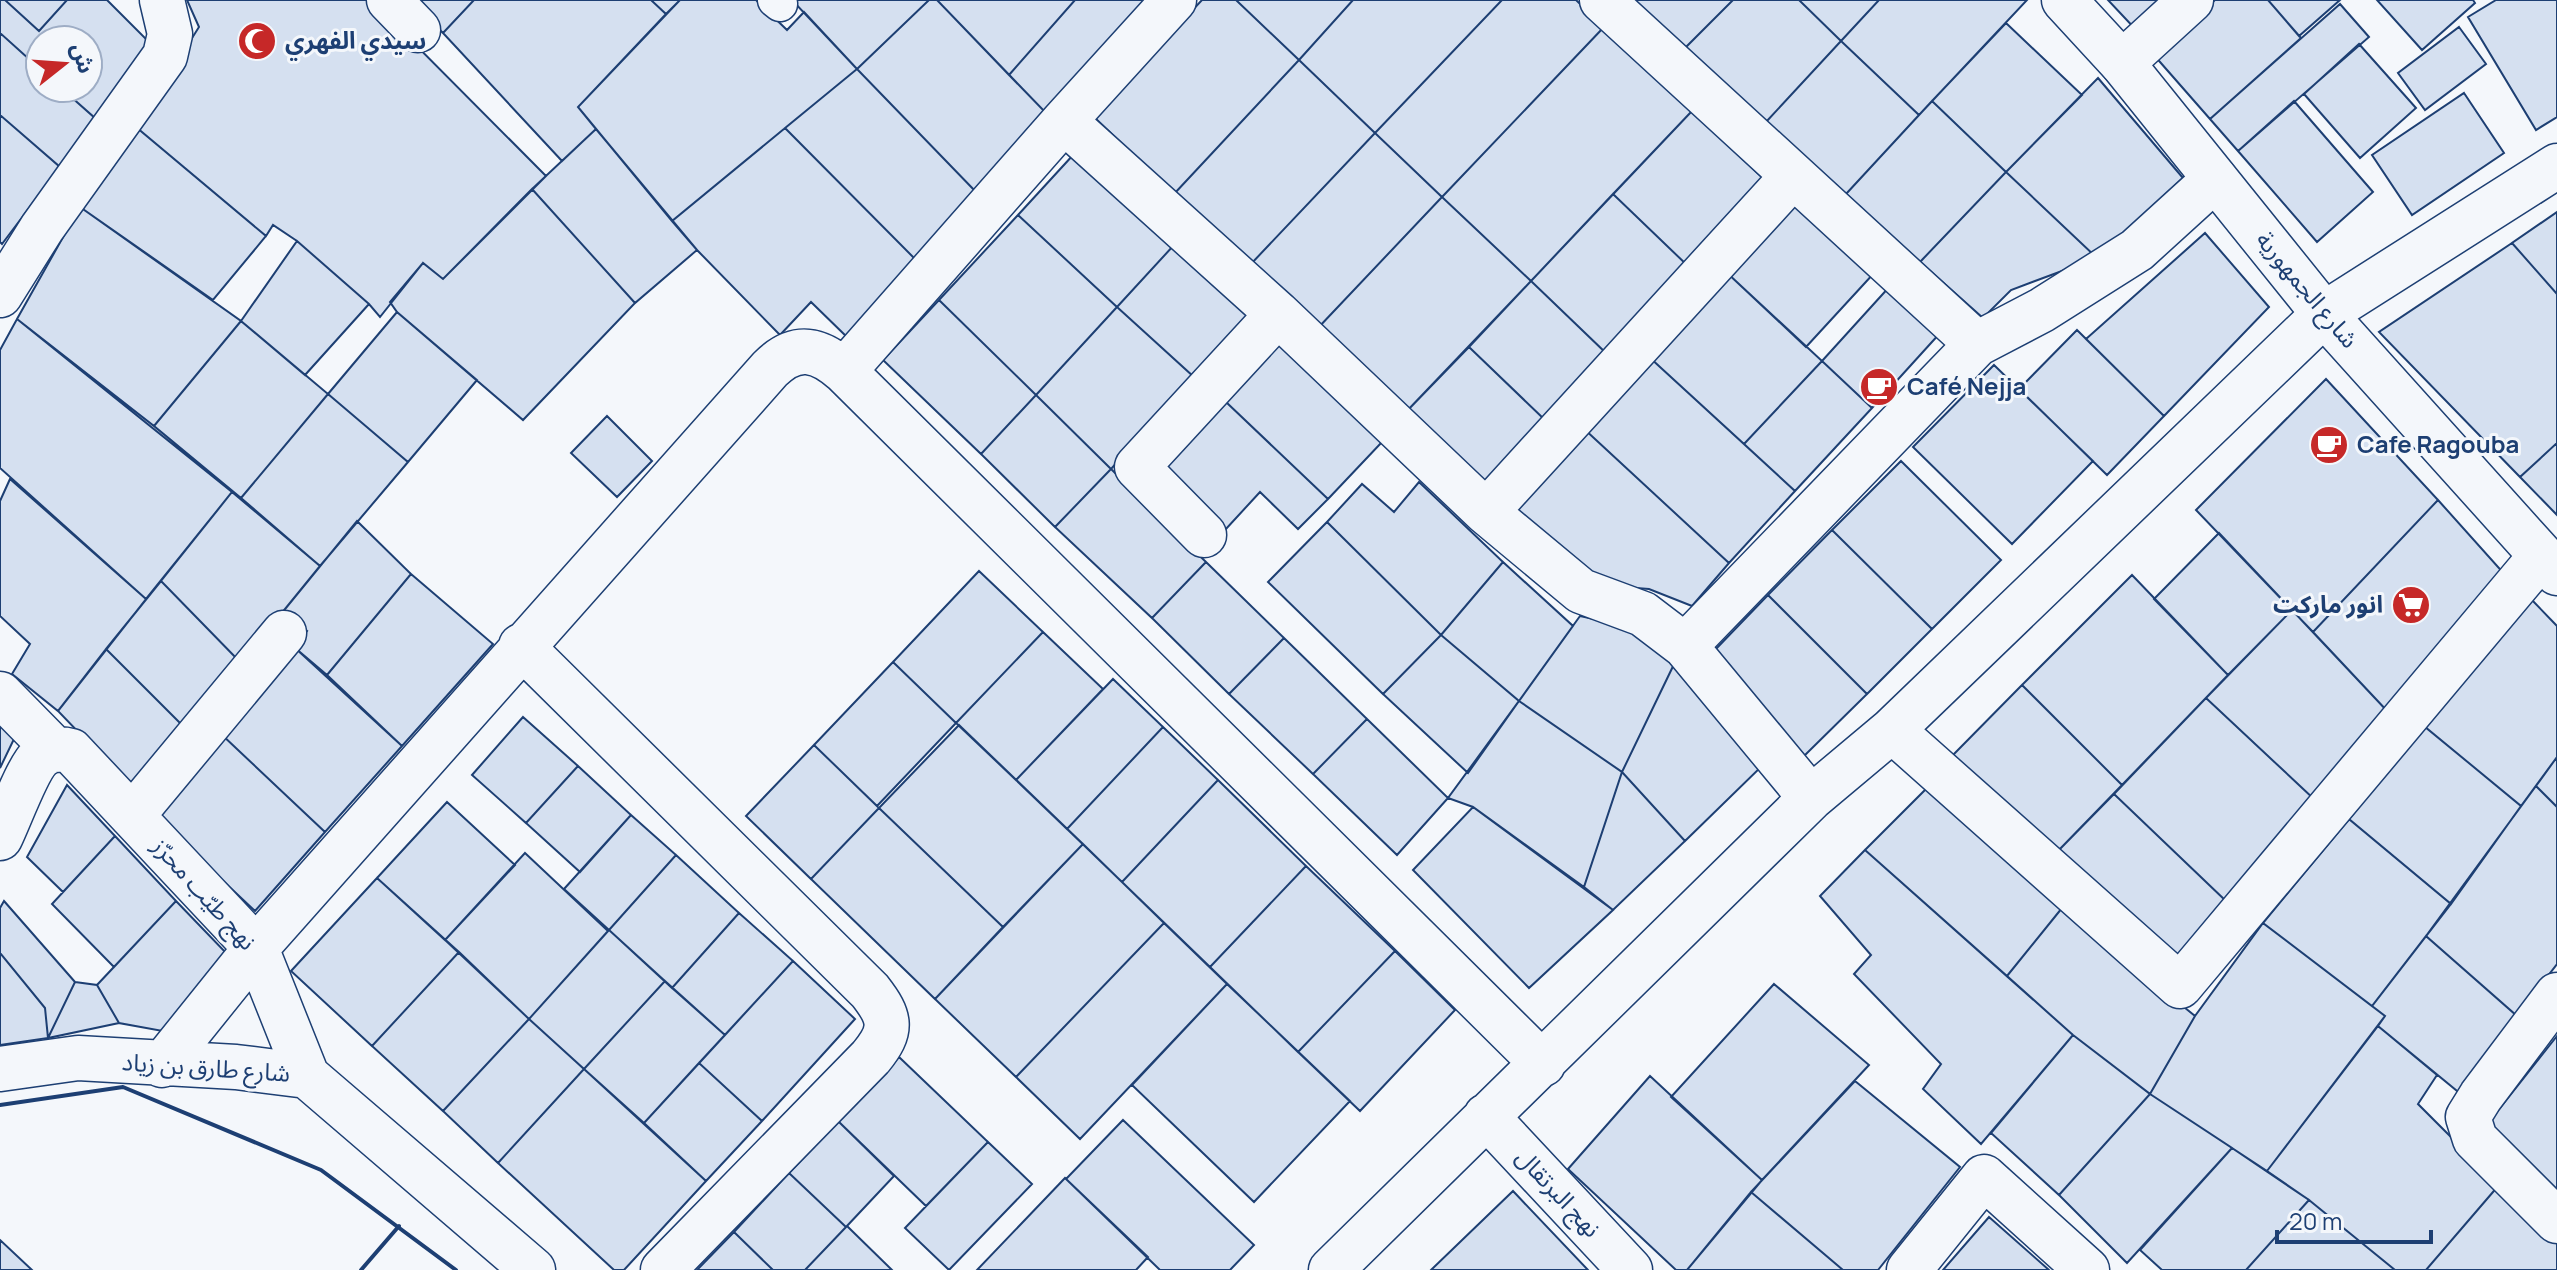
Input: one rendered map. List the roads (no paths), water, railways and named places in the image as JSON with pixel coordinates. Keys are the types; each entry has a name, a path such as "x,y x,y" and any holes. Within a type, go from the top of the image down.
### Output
{"street":[{"path":"0,295 42,228 165,56 170,34 162,0"},
{"path":"844,371 1174,0"},
{"path":"1602,0 1977,344"},
{"name":"شارع الجمهورية","path":"2064,0 2122,63 2324,314 2549,564"},
{"path":"2122,63 2191,0"},
{"path":"1064,121 1278,314 1486,512 1581,591 1643,614 1685,646 1811,798"},
{"path":"1331,1270 1811,798 1892,730 2324,314 2557,166"},
{"path":"1486,512 1792,177"},
{"path":"1685,646 1977,344 2042,310 2137,250 2215,179"},
{"path":"1204,535 1137,467 1278,314"},
{"path":"162,1065 256,948 779,359 794,353 814,352 830,358 844,371 1543,1064"},
{"path":"1892,730 2180,986 2549,564"},
{"path":"132,816 284,633"},
{"path":"521,646 870,991 885,1010 887,1026 878,1049 663,1270"},
{"name":"نهج طيّب محرّز","path":"0,694 55,750 71,751 256,948 307,1076"},
{"path":"0,838 35,762 45,753 55,750"},
{"path":"2557,995 2468,1117 2475,1139 2557,1221"},
{"name":"شارع طارق بن زياد","path":"0,1069 78,1058 236,1067 307,1076 533,1270"},
{"name":"نهج البرتقال","path":"1486,1116 1630,1270"},
{"path":"1909,1270 1984,1177 2087,1270"}],"place":[{"name":"سيدي الفهري","path":"257,41"},
{"name":"Café Nejja","path":"1879,387"},
{"name":"Cafe Ragouba","path":"2329,445"},
{"name":"انور ماركت","path":"2411,605"}]}
